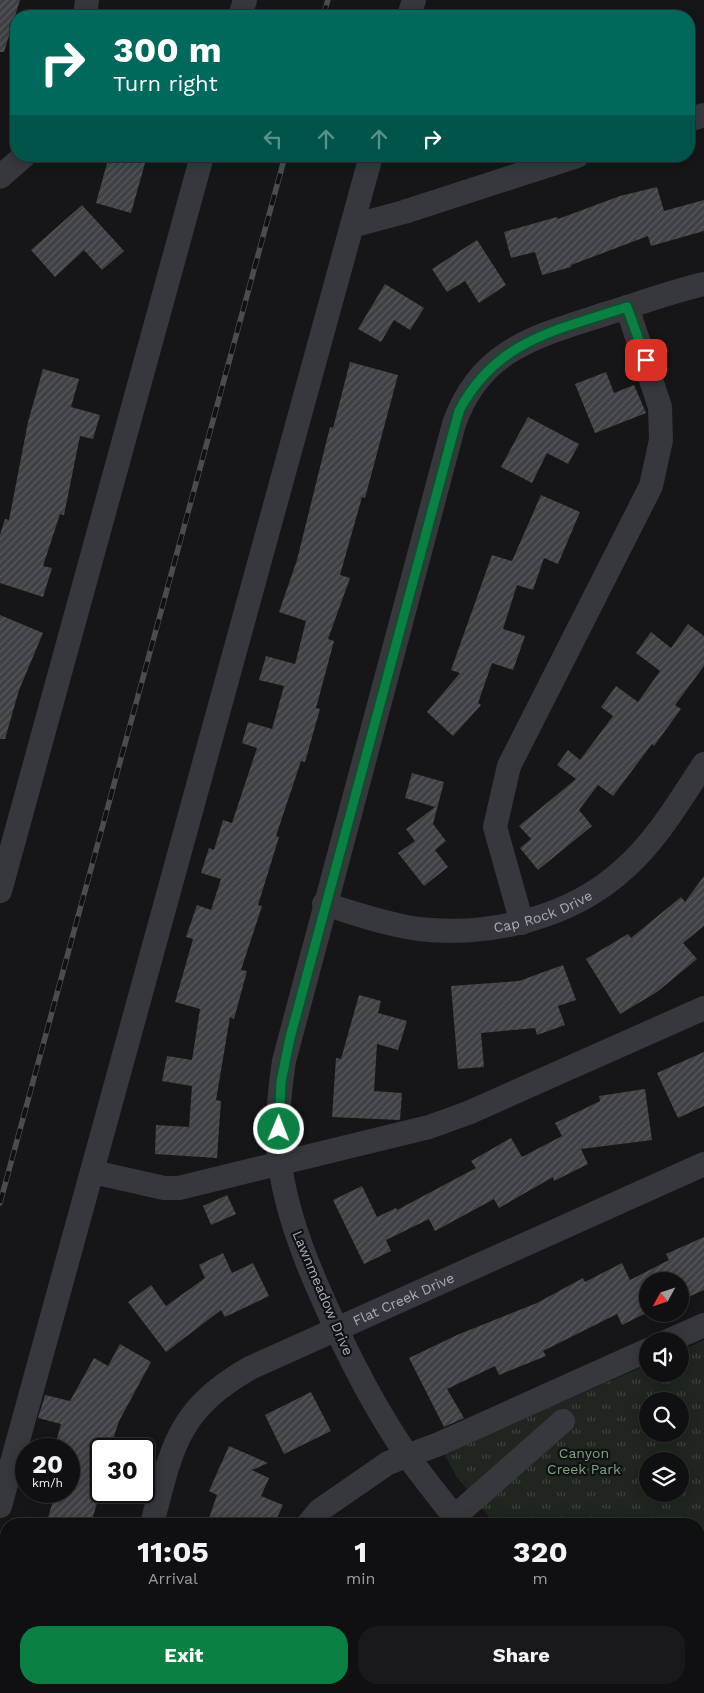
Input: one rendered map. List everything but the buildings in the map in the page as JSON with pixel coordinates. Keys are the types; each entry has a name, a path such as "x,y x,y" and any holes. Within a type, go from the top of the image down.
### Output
{"street":[{"path":"0,177 17,162"},
{"path":"0,891 200,162"},
{"path":"0,1506 93,1172 115,1081 369,162"},
{"path":"352,226 404,212 558,162"},
{"name":"Lawnmeadow Drive","path":"455,1518 408,1457 373,1401 336,1329 303,1254 292,1219 280,1163 279,1112 284,1061 324,904 375,727 459,411 474,385 487,370 500,358 523,343 627,307 704,284"},
{"path":"522,923 494,826 510,766 651,486 659,453 660,407 627,307"},
{"name":"Cap Rock Drive","path":"324,904 382,922 420,929 472,929 522,923 562,908 590,894 624,869 658,832 704,764"},
{"path":"93,1172 164,1188 179,1188 444,1124 704,1008"},
{"name":"Flat Creek Drive","path":"154,1518 176,1442 191,1414 204,1400 250,1368 704,1164"},
{"path":"688,1332 704,1325"},
{"path":"313,1518 320,1510 378,1468 408,1457 639,1354"},
{"path":"459,1518 563,1422"}],"green space":[{"name":"Canyon Creek Park","path":"704,1340 704,1518 490,1518 456,1476 444,1453 639,1368 639,1382 689,1382 689,1347"}],"railway":[{"path":"325,10 328,0"},
{"path":"0,1203 283,162"}],"route":[{"path":"279,1129 284,1061 324,904 375,727 459,411 474,385 500,358 510,351 535,337 627,307 646,360"}]}
